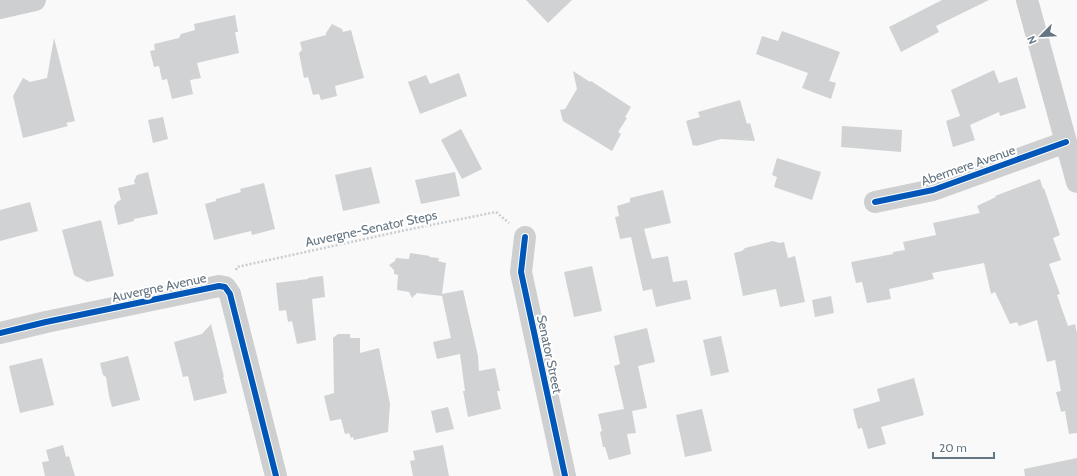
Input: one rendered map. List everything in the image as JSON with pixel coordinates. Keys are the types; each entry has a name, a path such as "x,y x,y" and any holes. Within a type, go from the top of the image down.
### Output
{"street":[{"path":"0,8 34,0"},
{"path":"1027,0 1077,182"},
{"name":"Abermere Avenue","path":"874,202 933,190 1066,142"},
{"name":"Senator Street","path":"525,237 521,272 565,476"},
{"name":"Auvergne Avenue","path":"0,332 211,287 225,287 230,294 276,476"}],"building":[{"path":"526,0 572,0 548,23"},
{"path":"942,0 989,0 936,26 939,32 901,52 889,27"},
{"path":"235,15 238,32 235,32 239,53 197,63 201,78 190,80 193,94 172,99 167,79 162,80 159,66 154,67 150,51 155,50 154,44 179,38 181,34 195,30 194,24"},
{"path":"332,24 342,29 343,32 351,30 364,78 335,86 337,96 321,100 319,94 313,95 308,77 304,78 299,53 302,50 300,42 326,35"},
{"path":"782,31 840,52 829,81 836,83 831,99 802,88 808,73 756,54 762,36 778,41"},
{"path":"54,38 75,121 66,123 68,126 23,138 13,96 23,78 30,82 47,78"},
{"path":"994,70 999,83 1017,77 1026,108 1000,116 999,112 970,125 975,140 953,147 946,121 960,116 951,90"},
{"path":"573,71 631,107 625,117 627,118 618,132 621,134 612,151 563,121 560,110 565,109 577,89"},
{"path":"459,73 467,96 420,114 408,82 426,75 430,84"},
{"path":"740,100 747,124 750,123 755,141 721,139 693,146 686,121 700,117 698,112"},
{"path":"163,117 168,139 153,143 148,120"},
{"path":"842,126 902,130 901,152 841,147"},
{"path":"461,129 482,169 462,179 441,140"},
{"path":"777,158 821,172 812,200 774,187 777,177 772,175"},
{"path":"371,167 380,203 343,211 335,175"},
{"path":"148,172 158,214 134,219 134,221 118,225 114,206 121,200 118,188 135,184 134,181 137,175"},
{"path":"455,172 460,196 421,204 415,180"},
{"path":"1040,179 1060,235 1053,238 1061,260 1049,264 1060,294 1057,295 1068,326 1075,324 1077,333 1077,433 1069,434 1065,411 1061,412 1056,392 1061,391 1055,360 1047,362 1037,320 1019,326 1017,322 1010,324 995,292 991,294 984,263 932,273 934,279 889,289 891,299 867,303 862,282 856,283 851,262 893,254 893,252 905,250 903,242 936,235 933,223 980,213 977,206 996,197 995,196"},
{"path":"264,183 275,229 252,235 251,231 214,240 205,204 216,201 216,199 241,192 240,189"},
{"path":"663,190 671,223 644,229 652,259 668,256 673,282 687,280 691,299 656,307 652,289 643,291 631,237 620,239 615,217 619,216 617,206 630,202 630,198"},
{"path":"30,202 38,231 0,241 0,210"},
{"path":"101,220 114,276 87,282 74,275 62,230"},
{"path":"773,241 779,243 784,242 788,258 795,256 805,302 780,307 776,289 743,296 734,253 742,251 745,248"},
{"path":"410,253 439,258 438,261 446,263 442,294 463,290 478,356 479,371 495,368 500,391 497,391 501,409 468,417 463,391 465,391 460,354 437,359 433,342 451,338 442,296 417,293 412,298 409,292 397,290 398,275 394,274 394,270 389,265 395,261 396,258 409,259"},
{"path":"592,266 602,311 574,317 564,272"},
{"path":"323,276 325,297 312,299 316,340 297,344 292,321 288,322 286,310 279,311 276,283"},
{"path":"831,296 834,313 815,317 812,300"},
{"path":"211,324 227,393 194,401 188,376 183,377 174,342 202,334"},
{"path":"647,328 655,362 638,366 647,408 632,411 636,433 627,434 631,454 609,460 605,447 603,447 600,432 602,431 598,414 624,409 614,366 620,364 614,336"},
{"path":"338,334 350,334 350,338 360,338 360,353 379,348 390,404 388,432 354,440 353,437 351,438 349,433 345,434 341,419 330,421 324,396 334,393 333,338"},
{"path":"721,336 729,372 711,376 703,340"},
{"path":"128,356 140,400 112,407 106,377 103,375 100,363"},
{"path":"42,358 54,405 20,413 9,366"},
{"path":"914,378 924,415 881,427 886,444 868,449 862,428 858,429 853,409 880,401 877,389"},
{"path":"448,407 454,429 436,433 431,411"},
{"path":"702,409 712,451 685,457 676,415"},
{"path":"63,445 66,457 69,456 75,476 45,476 42,462 49,461 46,450"},
{"path":"443,445 449,476 413,476 410,461 415,460 413,451"},
{"path":"1077,458 1077,476 1025,476 1024,469"}],"cycle path":[{"path":"875,202 933,190 1066,142"},
{"path":"525,237 521,272 565,476"},
{"path":"0,333 219,286 225,287 230,294 276,476"}]}
